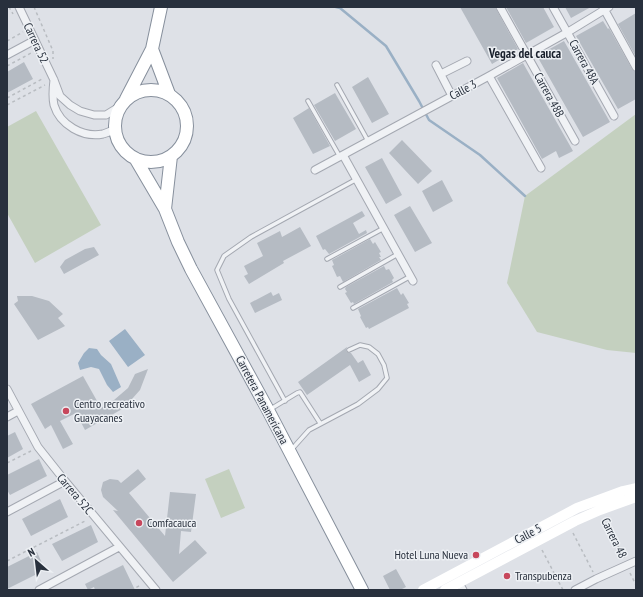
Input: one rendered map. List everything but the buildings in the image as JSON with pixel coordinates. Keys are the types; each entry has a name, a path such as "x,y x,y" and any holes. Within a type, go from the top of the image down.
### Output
{"highway":[{"path":"124,102 135,94 146,90 158,90 169,94 177,100 184,109 188,130 185,140 179,149 171,156 153,162 135,158 125,151 118,141 115,129 116,116 152,49 161,7"},
{"path":"152,49 169,94"},
{"name":"Carretera Panamericana","path":"165,209 171,156"},
{"name":"Carretera Panamericana","path":"135,158 165,209 191,269 268,410 359,587"},
{"path":"359,587 367,590"}],"main road":[{"name":"Calle 5","path":"423,590 577,508 623,491 636,488"},
{"name":"Calle 5","path":"445,590 461,586 575,521 636,497"}],"street":[{"name":"Carrera 52","path":"19,7 54,80 60,96 80,112 94,115 106,115 124,102"},
{"name":"Carrera 48B","path":"500,7 575,141"},
{"name":"Carrera 48A","path":"554,7 614,116"},
{"path":"605,8 636,67"},
{"name":"Calle 3","path":"315,170 421,114 527,55 568,32 605,8"},
{"path":"7,55 35,40"},
{"path":"441,74 467,61"},
{"path":"436,65 452,96"},
{"path":"489,76 541,168"},
{"path":"54,80 52,92 54,104 59,116 68,125 78,131 91,134 103,134 115,129"},
{"path":"342,156 357,179 412,278"},
{"name":"Carrera 52C","path":"7,389 38,447 94,517 156,590"},
{"path":"7,417 18,411"},
{"path":"7,512 65,481"},
{"path":"39,590 119,547"},
{"path":"576,590 596,579 636,561"}],"lane":[{"path":"337,84 369,142"},
{"path":"308,101 342,156"},
{"path":"285,401 229,299 217,270 224,256 251,237 357,179"},
{"path":"327,259 384,228"},
{"path":"340,287 398,254"},
{"path":"353,308 412,278"},
{"path":"290,452 309,430 358,404 378,389 387,378 384,365 378,354 369,347 360,345 349,350"},
{"path":"268,410 300,392 320,423"}],"path":[{"path":"34,7 53,51 53,59 47,67"},
{"path":"7,41 23,32"},
{"path":"7,66 33,52"},
{"path":"7,98 47,76"},
{"path":"7,105 54,80"},
{"path":"7,464 38,447"},
{"name":"Carrera 48","path":"600,510 636,585"},
{"path":"7,561 94,517"},
{"path":"572,531 596,579"},
{"path":"540,546 563,590"},
{"path":"131,590 148,581"}],"green space":[{"path":"36,111 101,225 35,263 7,213 7,127"},
{"path":"636,114 636,353 607,350 537,332 507,283 525,196"},
{"path":"229,469 245,508 221,518 205,479"}],"water":[{"path":"125,329 145,355 128,367 109,341"},
{"path":"89,348 97,349 111,364 121,387 113,392 107,385 99,369 91,367 80,370 78,363"}],"waterway":[{"path":"336,7 340,8 386,46 429,120 480,155 525,196"}],"place":[{"name":"Centro recreativo Guayacanes","path":"66,411"},
{"name":"Comfacauca","path":"139,523"},
{"name":"Hotel Luna Nueva","path":"476,555"},
{"name":"Transpubenza","path":"507,576"}],"district":[{"name":"Vegas del cauca","path":"525,53"}]}
